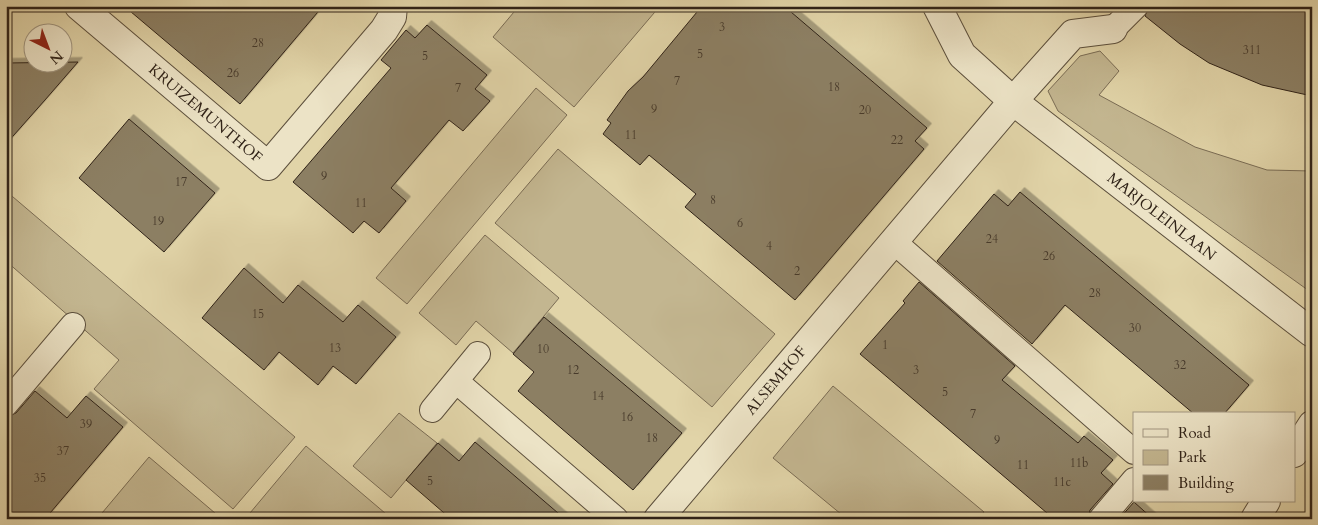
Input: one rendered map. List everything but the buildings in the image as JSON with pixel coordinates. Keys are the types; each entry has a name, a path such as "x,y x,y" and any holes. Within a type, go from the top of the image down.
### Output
{"street":[{"name":"KRUIZEMUNTHOF","path":"79,6 268,166 384,30 392,17 393,6"},
{"name":"MARJOLEINLAAN","path":"937,6 962,55 1013,101 1312,333"},
{"path":"1013,101 1074,34 1113,29"},
{"name":"ALSEMHOF","path":"658,519 1013,101"},
{"path":"1296,450 1312,425"},
{"path":"1256,519 1265,502"}],"lane":[{"path":"1113,29 1136,6"},
{"path":"893,241 1133,451"},
{"path":"6,404 73,324"},
{"path":"432,410 478,354"},
{"path":"456,381 616,519"},
{"path":"1100,519 1133,481"}],"green space":[{"path":"519,6 660,6 574,107 493,37"},
{"path":"1100,51 1119,71 1099,95 1195,147 1267,170 1312,171 1312,293 1058,111 1048,91 1080,56"},
{"path":"536,88 567,115 407,304 376,278"},
{"path":"558,149 775,334 712,407 495,223"},
{"path":"6,191 295,437 233,509 94,389 119,360 6,261"},
{"path":"485,235 559,298 513,353 476,321 456,345 419,313"},
{"path":"833,386 984,512 978,519 847,519 773,458"},
{"path":"399,413 437,443 391,498 353,466"},
{"path":"306,446 392,519 245,519"},
{"path":"149,457 222,519 97,519"}]}
